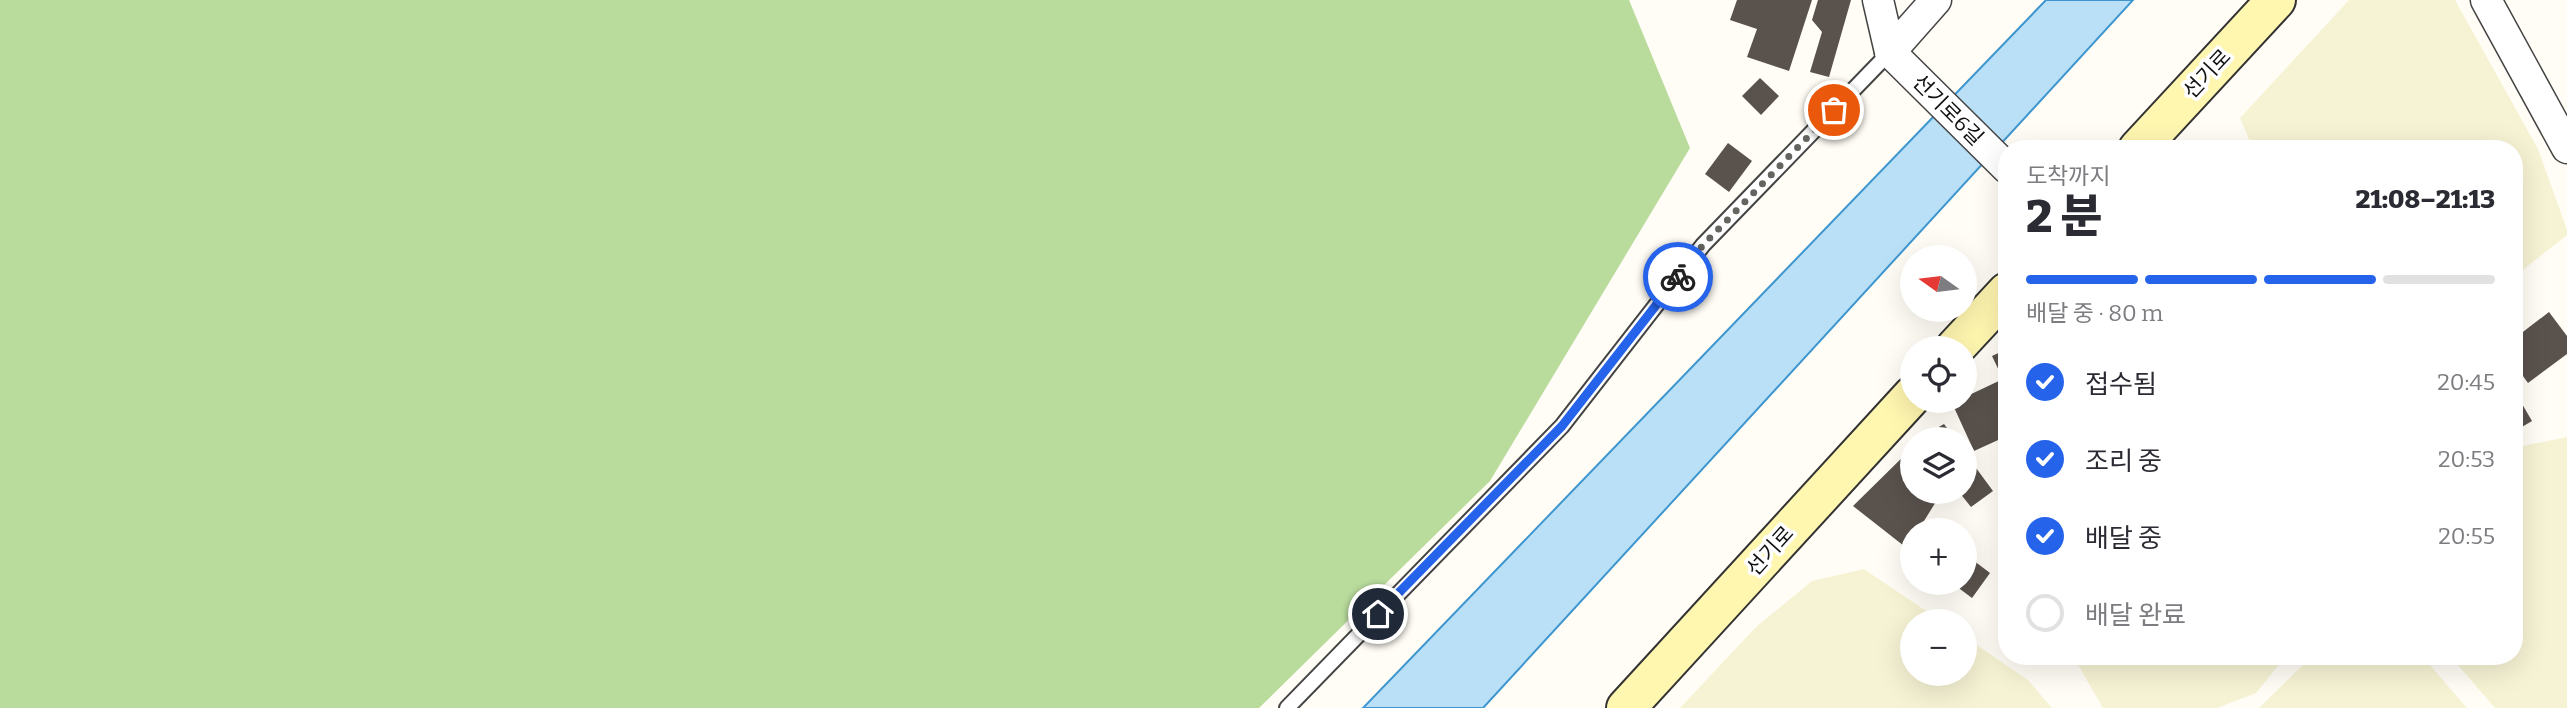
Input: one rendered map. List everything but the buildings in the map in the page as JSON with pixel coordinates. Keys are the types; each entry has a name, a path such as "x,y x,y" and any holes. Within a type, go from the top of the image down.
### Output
{"main road":[{"name":"선기로","path":"2146,140 2276,0"},
{"path":"1966,336 1998,302"},
{"name":"선기로","path":"1626,708 1900,409"}],"street":[{"path":"1878,0 1890,52"},
{"path":"1890,52 1936,0"},
{"path":"2486,0 2567,148"},
{"name":"선기로6길","path":"1890,52 1998,159"}],"lane":[{"path":"1287,708 1562,426 1703,245 1890,52"}],"shaded area":[{"path":"2349,0 2455,0 2538,149 2567,235 2523,270 2523,140 2249,140 2240,118"},
{"path":"2567,437 2567,708 2495,708 2458,665 2523,665 2523,446"},
{"path":"1864,569 1923,609 1900,609 1900,686 1977,686 1977,645 1998,660 1998,665 2006,665 2028,680 2052,708 1680,708 1756,627 1812,581"},
{"path":"2078,665 2279,665 2256,693 2217,708 2103,708"},
{"path":"2303,665 2430,665 2467,708 2259,708"}],"green space":[{"path":"0,0 1629,0 1690,148 1490,481 1259,708 0,708"}],"water":[{"path":"2046,0 2133,0 2004,140 1998,140 1998,147 1908,245 1900,245 1900,254 1483,708 1363,708"}],"way so far":[{"path":"1678,277 1703,245 1834,110"}],"route":[{"path":"1378,614 1562,426 1678,277"}]}
